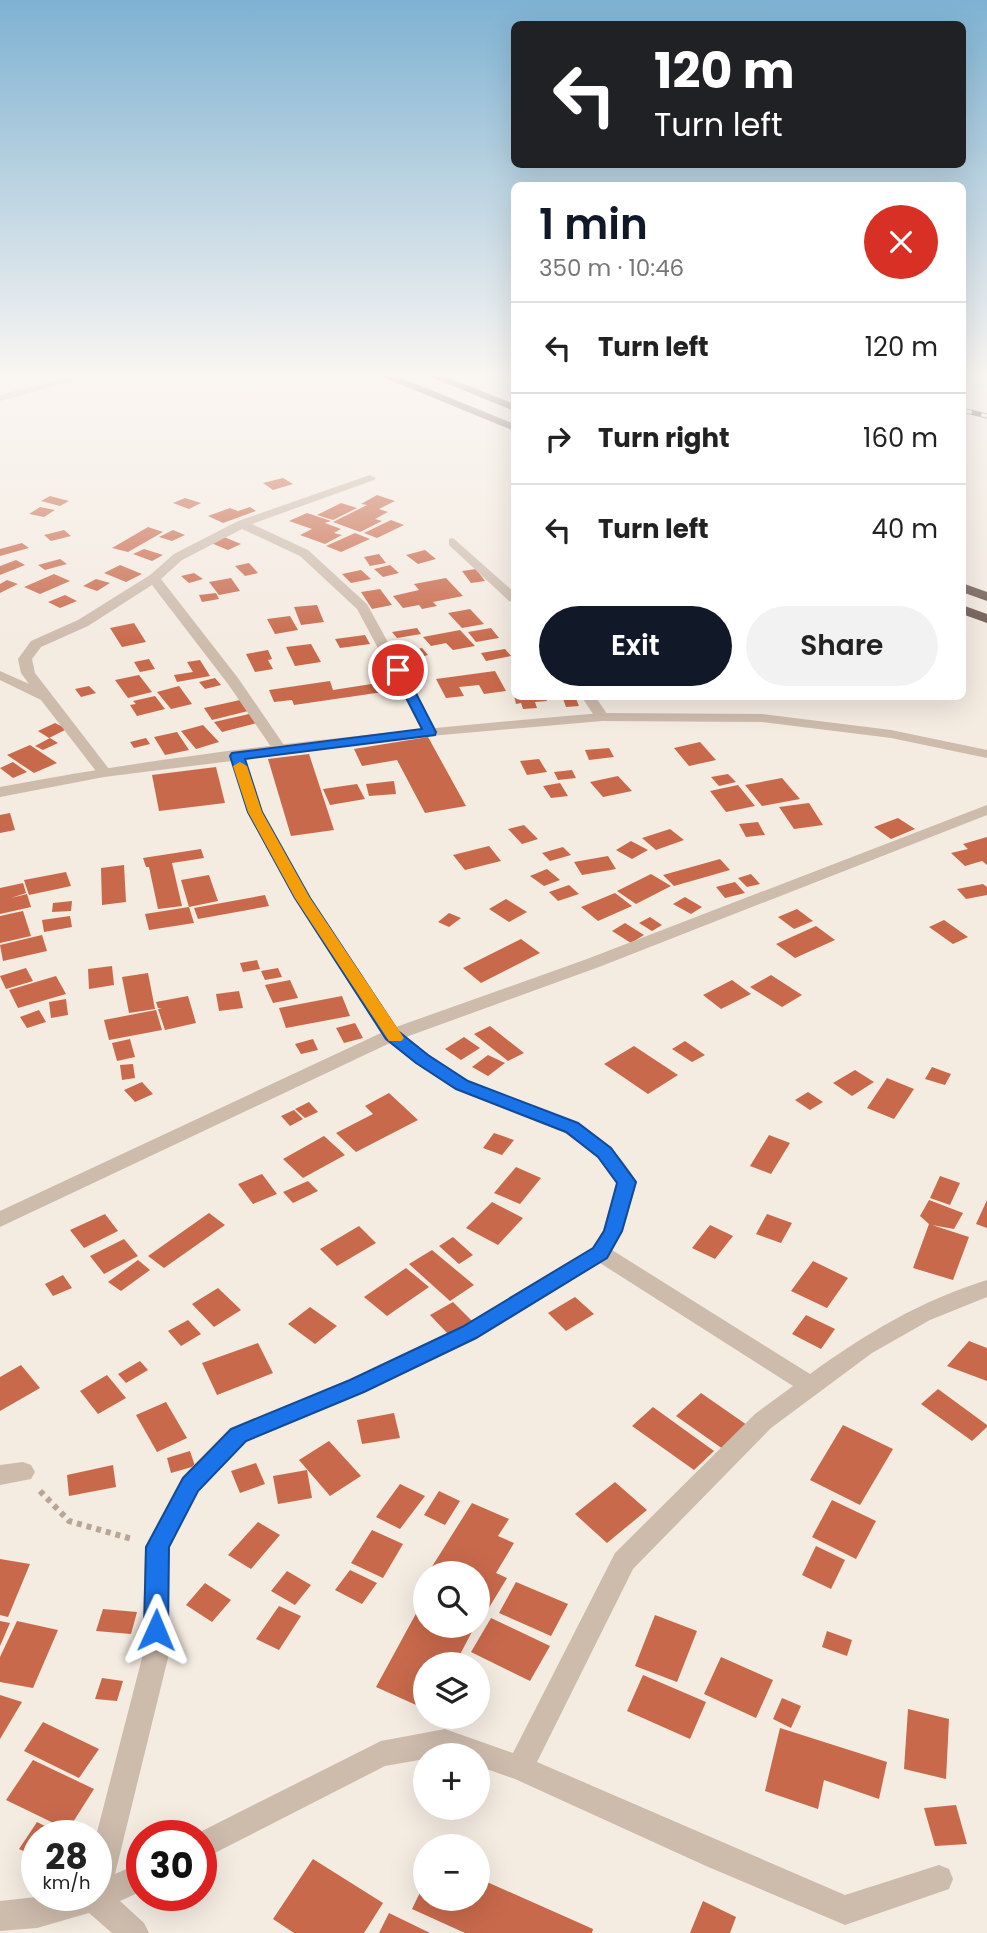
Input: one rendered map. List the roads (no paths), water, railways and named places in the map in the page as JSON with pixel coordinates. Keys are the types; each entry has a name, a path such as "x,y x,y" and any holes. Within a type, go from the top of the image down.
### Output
{"highway":[{"path":"966,589 987,597"},
{"path":"966,611 987,619"}],"street":[{"path":"104,772 28,673 25,659 36,644 83,622 154,578 178,557 242,524 370,478"},
{"path":"242,524 304,554 362,607 430,732"},
{"path":"453,542 511,595"},
{"path":"154,578 233,681 281,751"},
{"path":"0,675 45,697"},
{"path":"591,700 602,717"},
{"path":"0,792 104,772 430,732 602,717 762,718 891,734 987,754"},
{"path":"112,1829 155,1658 158,1547 190,1485 238,1435 357,1386 469,1333 600,1253 613,1231 626,1182 605,1152 572,1128 462,1085 392,1035 295,886 255,812 237,756"},
{"path":"0,1220 392,1035 593,963 987,810"},
{"path":"600,1253 811,1386"},
{"path":"520,1768 624,1561 764,1421 864,1347 922,1314 987,1288"},
{"path":"217,1838 381,1754 445,1742 520,1768 716,1856 845,1910 939,1880"},
{"path":"0,1916 28,1916 45,1911"},
{"path":"111,1911 134,1933"}]}
